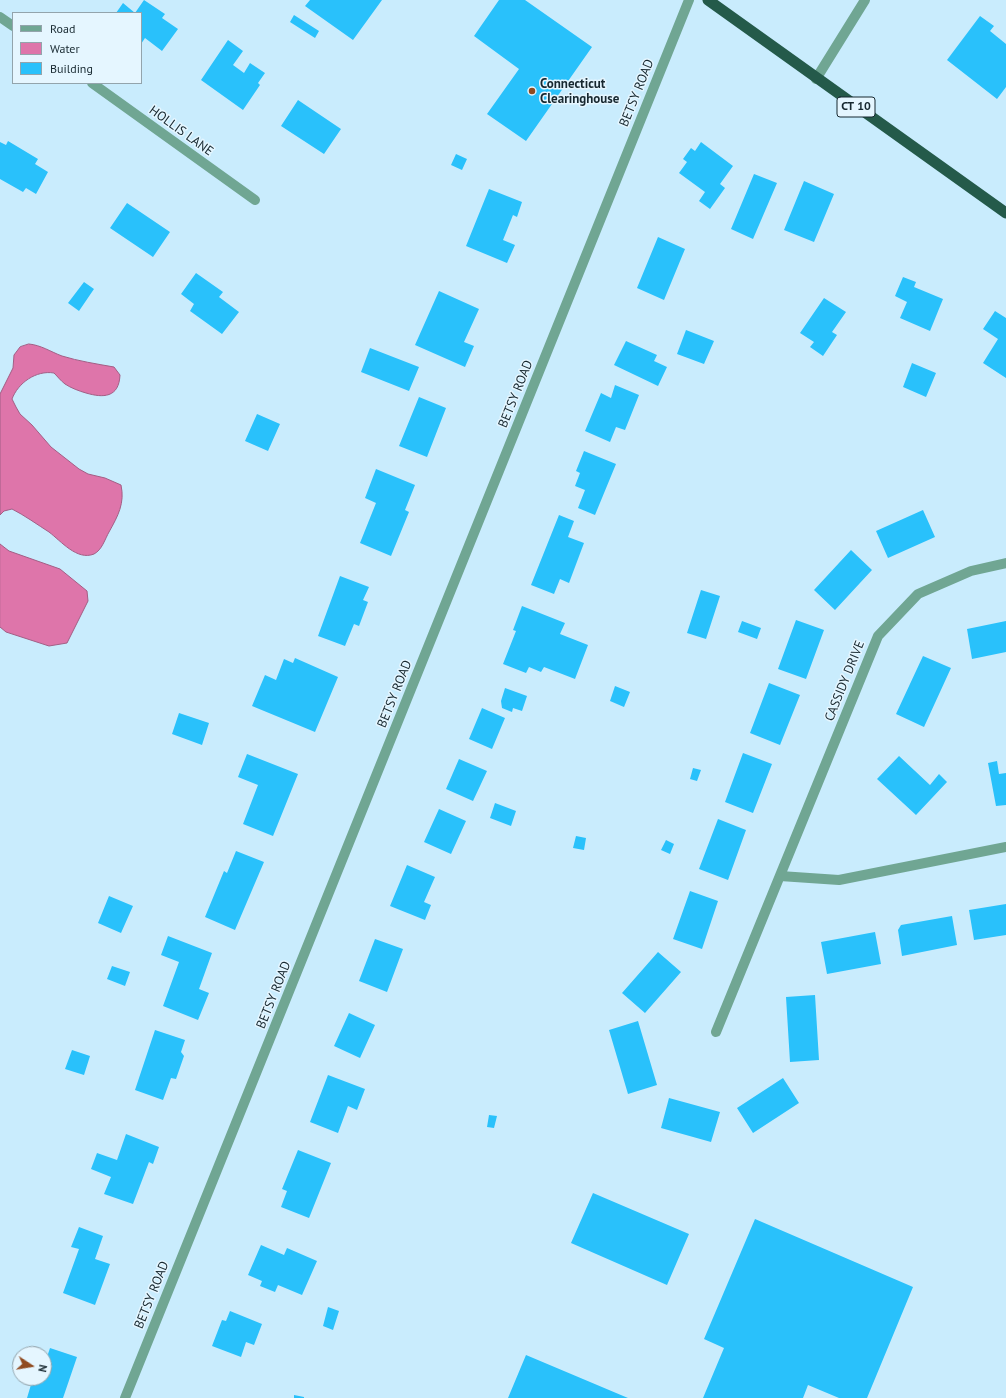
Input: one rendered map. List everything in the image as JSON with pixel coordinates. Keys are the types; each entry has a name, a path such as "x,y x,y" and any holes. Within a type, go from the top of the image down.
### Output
{"highway":[{"name":"CT 10","path":"708,0 816,79 1006,213"}],"street":[{"name":"BETSY ROAD","path":"125,1398 689,0"},
{"path":"816,79 865,0"},
{"path":"0,17 12,25"},
{"name":"HOLLIS LANE","path":"93,84 255,200"},
{"name":"CASSIDY DRIVE","path":"716,1032 878,636 918,594 971,570 1006,563"},
{"path":"780,876 838,880 1006,847"}],"water":[{"path":"29,344 42,347 68,358 114,367 120,375 117,388 113,392 104,396 98,396 70,387 54,373 41,374 28,379 23,383 12,399 20,414 32,425 51,447 79,469 88,474 105,478 121,485 122,498 118,515 101,547 94,554 81,555 75,552 49,532 12,509 4,511 0,515 0,394 13,368 14,355 20,347"},
{"path":"0,544 9,551 60,569 87,591 88,601 67,643 49,646 6,632 0,627"}],"building":[{"path":"144,0 165,14 162,18 178,29 162,51 145,38 142,42 142,12 136,12"},
{"path":"310,0 382,0 353,40 305,6"},
{"name":"Connecticut Clearinghouse","path":"499,0 525,0 592,47 526,141 487,114 519,69 474,36"},
{"path":"123,3 134,12 117,12"},
{"path":"294,15 319,31 315,38 290,22"},
{"path":"980,16 994,26 990,31 1006,44 1006,87 997,99 947,60"},
{"path":"228,40 243,51 233,65 244,73 250,63 265,73 258,83 260,85 243,110 201,80"},
{"path":"298,100 341,129 324,154 281,126"},
{"path":"8,141 38,159 35,164 48,172 36,194 26,188 23,192 0,179 0,142 6,145"},
{"path":"701,142 733,166 720,184 725,188 710,209 699,201 705,192 679,173 687,162 683,159 691,148 695,151"},
{"path":"456,154 467,159 462,170 451,165"},
{"path":"754,174 777,183 753,239 731,229"},
{"path":"804,181 834,194 814,242 784,230"},
{"path":"489,189 522,202 517,217 513,215 503,240 515,245 507,263 466,246"},
{"path":"127,203 170,232 153,257 110,228"},
{"path":"658,237 685,249 664,300 637,288"},
{"path":"196,273 223,292 219,297 239,312 222,334 190,311 194,304 181,294"},
{"path":"903,277 916,282 914,287 943,299 930,331 900,318 907,302 895,296"},
{"path":"84,282 94,289 79,311 68,303"},
{"path":"439,291 479,309 464,342 474,346 465,367 415,345"},
{"path":"824,298 846,312 832,332 837,335 823,356 810,347 814,342 800,333"},
{"path":"995,311 1006,318 1006,378 983,363 998,339 983,329"},
{"path":"686,330 714,341 704,364 677,354"},
{"path":"626,341 657,355 654,361 667,367 658,386 614,365"},
{"path":"370,348 419,367 409,391 361,372"},
{"path":"912,363 936,373 926,397 903,387"},
{"path":"615,385 639,395 625,430 616,427 610,442 585,431 601,393 611,398"},
{"path":"419,397 446,408 427,457 399,446"},
{"path":"257,414 280,424 268,451 245,441"},
{"path":"584,451 616,464 595,515 578,508 585,490 575,486 580,473 576,471"},
{"path":"376,469 415,485 405,510 409,512 391,556 360,543 376,503 365,498"},
{"path":"923,510 935,537 888,558 876,531"},
{"path":"559,515 574,521 568,537 584,543 569,583 560,579 554,594 531,585"},
{"path":"851,550 872,570 835,610 814,590"},
{"path":"340,576 369,587 363,600 368,602 359,626 354,624 345,646 318,636"},
{"path":"701,590 720,596 706,639 687,633"},
{"path":"522,606 565,623 560,634 588,645 575,679 544,667 541,672 529,667 526,673 503,664 516,631 513,630"},
{"path":"796,620 824,630 806,679 778,669"},
{"path":"742,621 761,628 757,639 738,632"},
{"path":"1006,621 1006,652 972,659 967,629"},
{"path":"923,656 951,668 924,727 896,714"},
{"path":"295,658 338,677 315,732 252,706 265,675 276,680 284,659 293,663"},
{"path":"769,683 800,695 780,745 750,733"},
{"path":"615,686 630,692 624,707 610,701"},
{"path":"505,688 527,696 522,711 513,708 512,712 502,708 501,701"},
{"path":"482,708 505,718 492,749 469,739"},
{"path":"179,713 209,723 202,745 172,734"},
{"path":"743,753 772,764 753,813 725,802"},
{"path":"247,754 298,774 273,836 243,824 258,785 238,777"},
{"path":"899,756 930,785 939,774 947,782 916,815 877,779"},
{"path":"459,759 487,771 473,801 446,789"},
{"path":"997,761 999,774 1006,773 1006,805 996,806 988,763"},
{"path":"693,768 701,770 697,781 690,779"},
{"path":"495,803 516,811 511,826 490,818"},
{"path":"439,809 466,821 451,854 424,842"},
{"path":"718,819 746,830 728,880 699,869"},
{"path":"576,836 586,838 584,850 573,848"},
{"path":"666,840 674,844 670,854 661,850"},
{"path":"236,851 264,862 235,930 205,917 224,871 227,873"},
{"path":"407,865 435,877 424,902 431,905 425,920 390,906"},
{"path":"690,891 718,901 702,949 673,939"},
{"path":"109,896 133,906 121,933 98,923"},
{"path":"1006,904 1006,935 974,940 969,910"},
{"path":"952,916 957,945 902,956 898,930 901,925"},
{"path":"875,932 881,964 827,974 821,942"},
{"path":"168,936 212,953 199,989 209,993 198,1020 163,1006 179,962 161,955"},
{"path":"375,939 403,949 387,992 359,981"},
{"path":"658,952 681,972 645,1013 622,993"},
{"path":"112,966 130,972 125,986 107,979"},
{"path":"815,995 819,1060 790,1062 786,997"},
{"path":"349,1013 375,1025 360,1058 334,1046"},
{"path":"638,1021 657,1085 628,1094 609,1030"},
{"path":"155,1030 185,1040 181,1052 184,1056 176,1079 171,1078 163,1100 135,1090"},
{"path":"72,1050 90,1056 84,1075 65,1069"},
{"path":"328,1075 365,1089 357,1110 348,1106 338,1133 310,1122"},
{"path":"783,1078 799,1103 753,1133 737,1108"},
{"path":"669,1098 720,1112 711,1142 661,1128"},
{"path":"489,1115 497,1116 494,1128 487,1127"},
{"path":"126,1134 159,1147 153,1164 149,1162 133,1204 104,1194 111,1177 91,1169 97,1153 117,1160"},
{"path":"298,1150 331,1163 309,1218 281,1207 287,1191 282,1189"},
{"path":"593,1193 689,1234 667,1285 571,1243"},
{"path":"755,1219 913,1287 867,1398 839,1398 808,1385 803,1398 703,1398 724,1348 704,1339"},
{"path":"79,1227 103,1236 95,1259 110,1264 95,1305 63,1293 79,1249 71,1247"},
{"path":"261,1245 284,1255 287,1248 317,1261 302,1295 278,1285 275,1292 260,1286 262,1281 248,1275"},
{"path":"328,1307 339,1311 333,1330 323,1326"},
{"path":"230,1311 262,1324 254,1345 246,1342 241,1357 212,1346 222,1320 226,1321"},
{"path":"52,1349 77,1357 63,1398 27,1398 31,1386 52,1386"},
{"path":"526,1355 628,1398 508,1398"},
{"path":"294,1395 304,1397 304,1398 294,1398"}],"place":[{"name":"Connecticut Clearinghouse","path":"532,91"}]}
